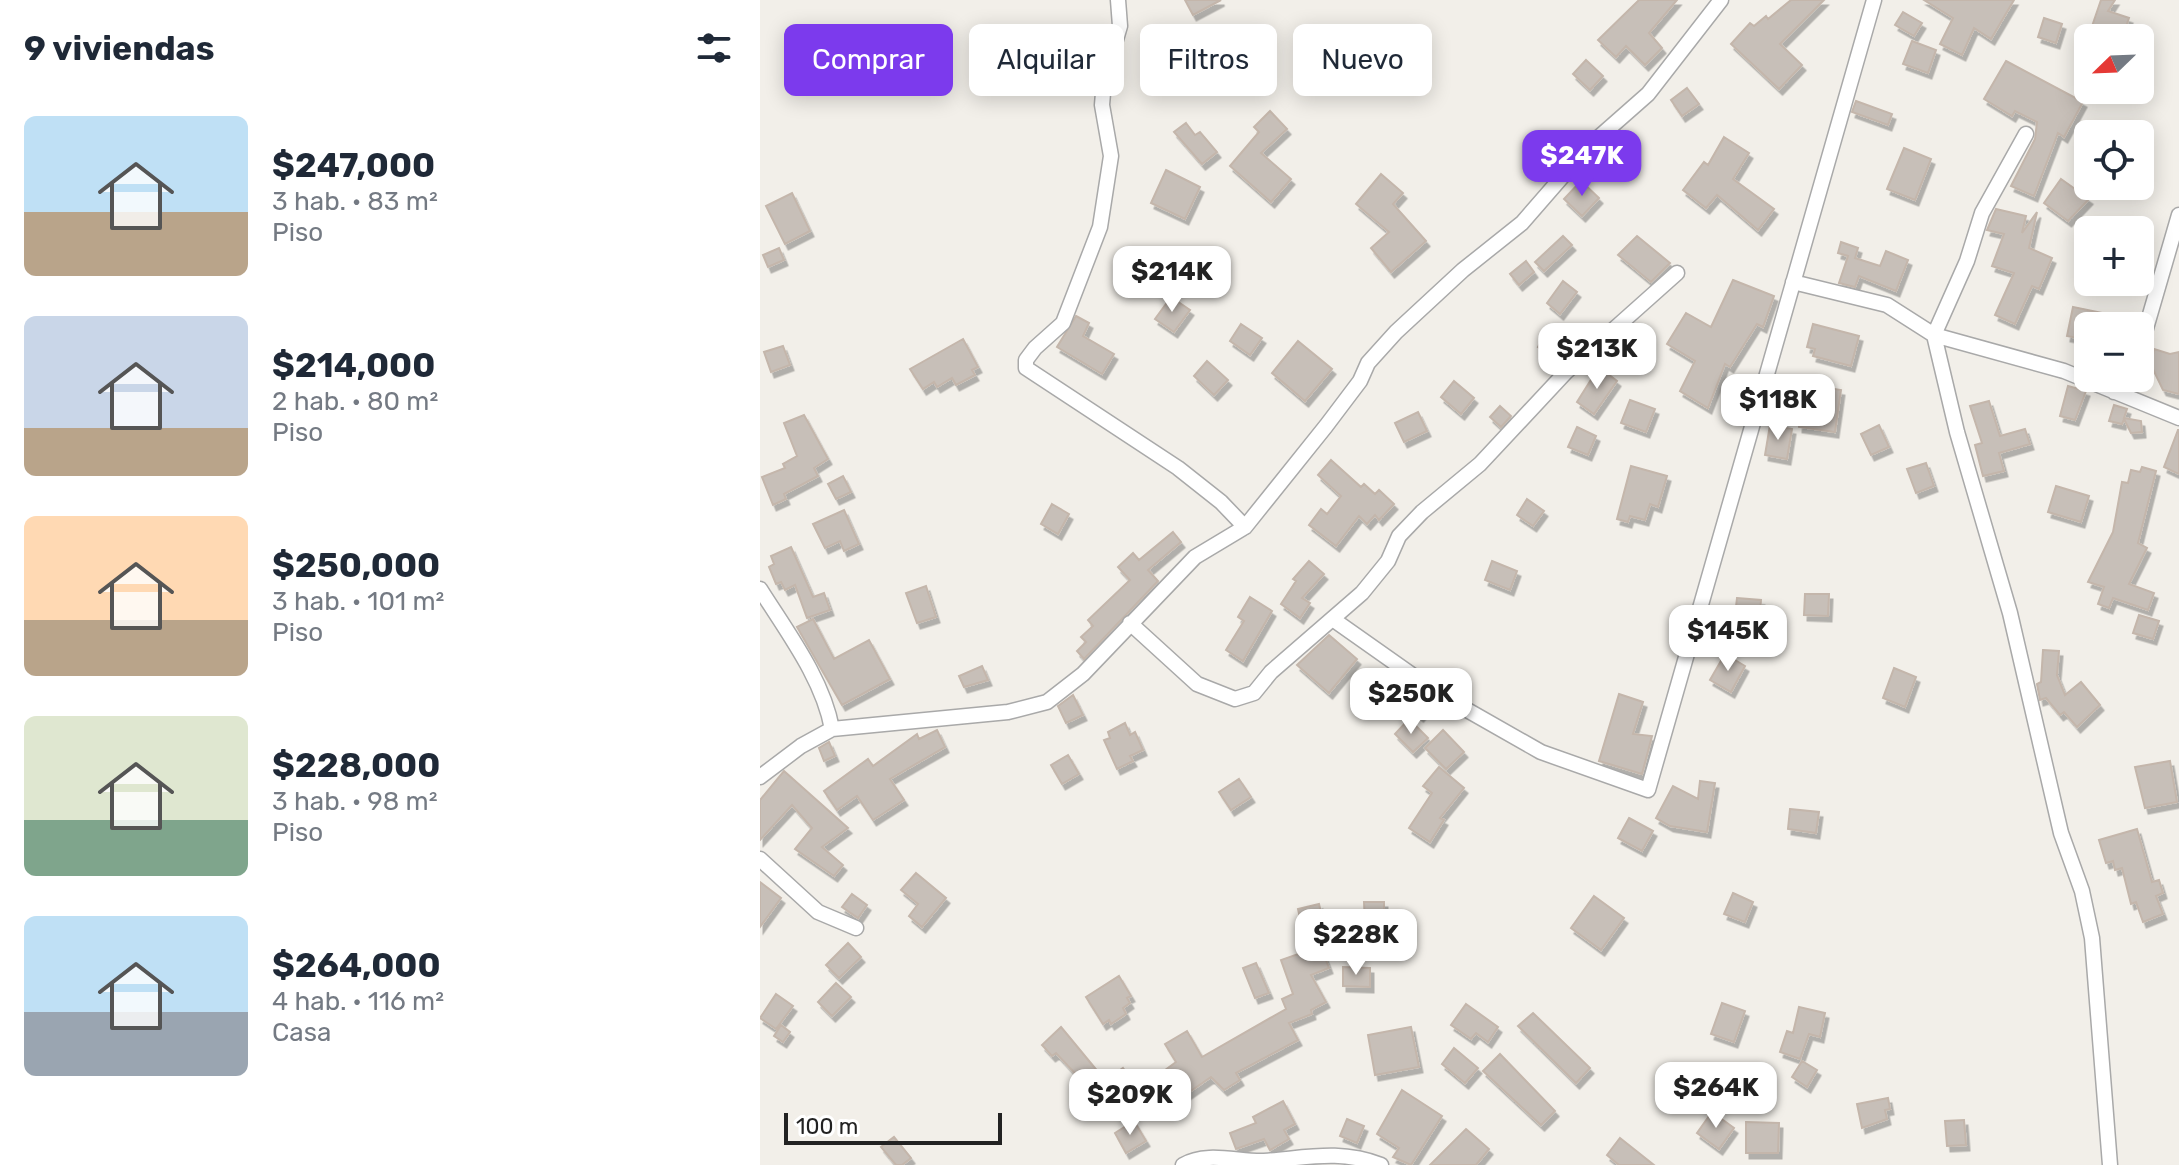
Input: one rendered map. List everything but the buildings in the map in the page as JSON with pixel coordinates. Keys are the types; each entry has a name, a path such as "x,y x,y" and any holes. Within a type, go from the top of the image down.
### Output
{"street":[{"path":"1118,0 1120,26 1104,81 1102,105 1111,156 1100,227 1063,323 1035,348 1026,360 1026,368 1178,468 1221,502 1245,527"},
{"path":"760,777 801,746 832,729 906,720 980,716 1047,702 1083,674 1195,557 1245,527 1396,332 1463,270 1522,223 1589,146 1648,94 1721,0"},
{"path":"1334,620 1439,694 1541,752 1648,790 1874,0"},
{"path":"2026,134 1993,188 1934,335 1957,432 2014,628 2061,833 2082,891 2092,938 2110,1165"},
{"path":"2151,312 2179,215"},
{"path":"1130,623 1197,684 1235,699 1254,693 1304,641 1334,620 1362,593 1388,561 1399,536 1422,512 1480,464 1566,372 1677,273"},
{"path":"1793,282 1887,305 1934,335 2074,375"},
{"path":"2114,392 2179,418"},
{"path":"760,589 814,680 828,709 832,729"},
{"path":"760,859 818,912 856,928"},
{"path":"1183,1165 1209,1159 1263,1161 1316,1154 1347,1155 1381,1165"}]}
